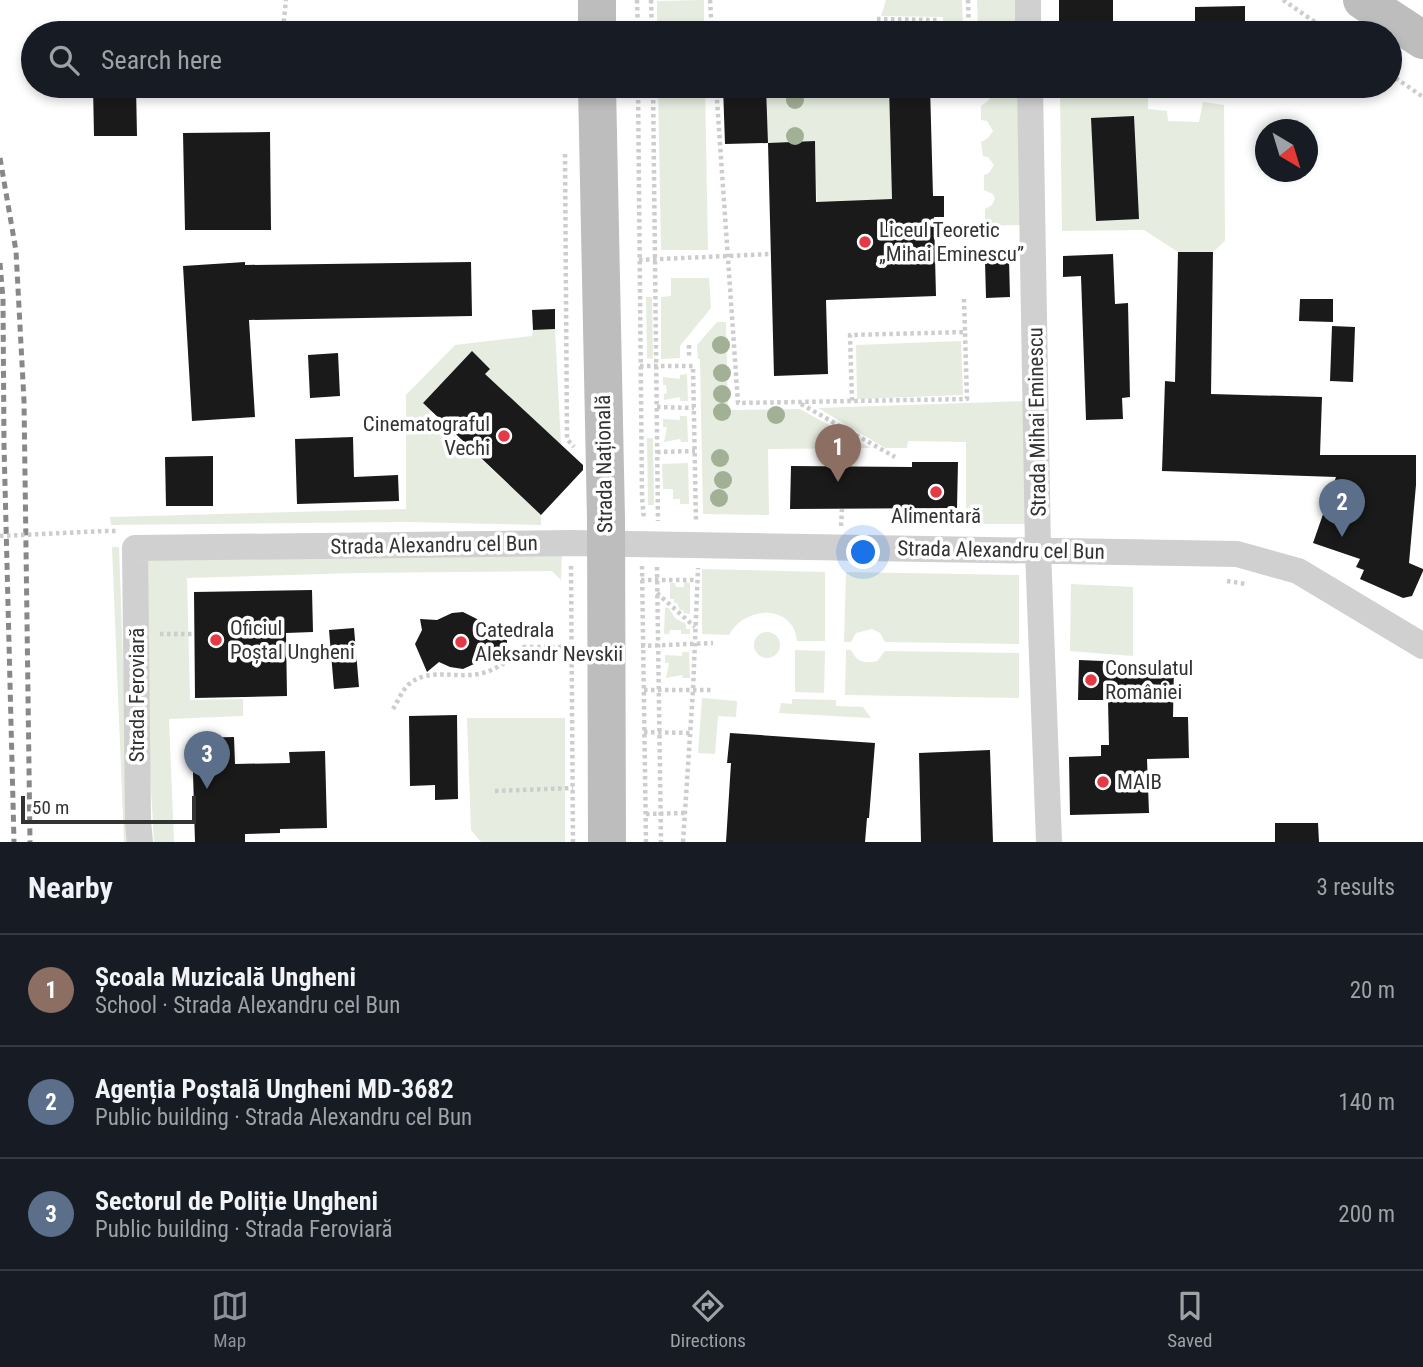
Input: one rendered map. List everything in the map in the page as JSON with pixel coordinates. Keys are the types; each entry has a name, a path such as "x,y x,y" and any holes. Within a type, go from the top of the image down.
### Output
{"street":[{"path":"597,0 597,21"},
{"path":"1028,0 1028,21"},
{"path":"1362,0 1394,21"},
{"path":"1402,26 1423,40"},
{"name":"Strada Națională","path":"597,98 606,544 607,842"},
{"name":"Strada Mihai Eminescu","path":"1030,98 1038,550 1049,842"},
{"name":"Strada Alexandru cel Bun","path":"135,548 606,544 1237,554 1298,571 1423,646"},
{"name":"Strada Feroviară","path":"135,548 140,842"}],"path":[{"path":"284,21 286,0"},
{"path":"637,0 638,21"},
{"path":"652,0 652,21"},
{"path":"710,0 711,21"},
{"path":"968,0 969,21"},
{"path":"1283,0 1314,21"},
{"path":"877,19 937,21"},
{"path":"1402,82 1423,97"},
{"path":"638,98 642,520"},
{"path":"653,98 658,521"},
{"path":"717,98 738,403 802,404 967,398 964,299"},
{"path":"639,260 771,254"},
{"path":"852,402 850,335 965,332"},
{"path":"689,345 689,359"},
{"path":"640,366 693,366 696,522"},
{"path":"802,404 895,457"},
{"path":"657,407 694,408"},
{"path":"657,452 695,451"},
{"path":"841,526 842,509"},
{"path":"0,536 105,531"},
{"path":"570,558 573,842"},
{"path":"642,559 646,842"},
{"path":"657,559 660,842"},
{"path":"683,842 698,560"},
{"path":"641,580 697,580"},
{"path":"1217,580 1253,586"},
{"path":"657,593 695,627"},
{"path":"136,634 194,634"},
{"path":"630,646 713,643"},
{"path":"393,709 408,685 419,678 436,674 464,676 483,673 505,664 524,647 580,647"},
{"path":"644,690 712,690"},
{"path":"644,732 690,733"},
{"path":"495,791 573,788"},
{"path":"646,814 685,813"}],"shaded area":[{"path":"704,0 704,21 657,21 657,1"},
{"path":"886,0 962,0 963,21 943,21 943,17 881,16"},
{"path":"977,0 1019,0 1020,21 978,21"},
{"path":"658,98 705,98 708,250 661,250"},
{"path":"766,98 889,98 892,199 841,201 843,240 818,241 815,142 768,143"},
{"path":"1020,98 1022,225 985,226 985,209 992,205 995,199 993,194 984,190 984,175 989,173 994,165 988,157 983,156 981,142 993,131 987,121 981,120 981,106 989,100"},
{"path":"1060,98 1148,98 1148,109 1167,111 1168,121 1199,122 1203,102 1224,105 1225,241 1213,252 1178,252 1144,230 1062,231"},
{"path":"671,278 709,278 711,308 680,346 680,358 661,359 661,297 671,296"},
{"path":"646,297 652,297 653,359 647,358"},
{"path":"717,322 726,322 728,410 800,409 871,448 768,449 769,515 703,514 700,359 697,345"},
{"path":"555,329 561,445 485,374 490,368 481,360 476,365 466,357 423,403 431,411 426,417 437,427 441,422 541,515 541,525 406,522 111,525 110,517 406,509 406,395 455,345 532,336 533,330"},
{"path":"961,341 963,395 857,399 856,345"},
{"path":"687,374 688,401 680,401 680,397 664,400 664,394 667,393 663,377 680,379 680,375"},
{"path":"1028,401 1029,524 954,524 954,515 966,515 966,442 908,441 907,448 885,448 818,408"},
{"path":"680,416 687,416 688,442 681,442 680,439 664,442 667,427 663,427 663,419 680,420"},
{"path":"647,438 653,438 654,505 648,505"},
{"path":"688,463 689,504 680,504 680,499 673,499 673,489 663,489 662,464"},
{"path":"112,547 119,547 129,832 133,842 124,842"},
{"path":"562,552 561,580 552,571 187,578 190,700 243,699 243,716 169,719 174,842 154,842 148,736 146,559"},
{"path":"702,569 825,572 825,641 797,641 794,629 787,620 768,613 746,618 736,625 729,635 702,634"},
{"path":"846,572 1019,575 1019,644 885,642 880,633 872,629 856,633 851,642 844,642"},
{"path":"684,582 690,583 690,614 680,610 674,599 670,599 670,583 675,583 676,587 684,587"},
{"path":"1071,584 1133,587 1133,656 1070,651"},
{"path":"665,608 669,608 675,618 686,624 690,634 681,634 681,630 670,630 669,634 664,634"},
{"path":"767,632 776,636 780,645 776,654 767,658 758,654 754,645 758,636"},
{"path":"795,650 825,651 824,693 795,692"},
{"path":"846,650 851,650 859,660 869,662 877,661 885,651 1019,653 1019,698 845,695"},
{"path":"682,652 689,652 690,678 683,678 682,675 666,678 669,663 665,663 665,655 682,656"},
{"path":"702,698 737,701 736,717 718,716 715,754 698,753"},
{"path":"792,699 836,700 836,706 863,707 871,718 779,713 781,703 792,704"},
{"path":"467,718 565,718 565,842 481,842 471,830"}],"building":[{"path":"1059,0 1113,0 1113,21 1059,21"},
{"path":"1245,6 1245,21 1195,21 1195,7"},
{"path":"93,98 136,98 137,136 94,136"},
{"path":"723,98 766,98 768,143 725,144"},
{"path":"889,98 930,98 933,196 944,196 944,217 934,217 936,296 826,300 828,374 774,376 768,143 815,141 816,202 892,199"},
{"path":"1134,116 1139,219 1096,221 1091,118"},
{"path":"270,132 271,230 185,230 183,133"},
{"path":"1178,252 1213,252 1211,394 1322,397 1320,455 1416,455 1409,563 1423,571 1412,596 1403,598 1360,579 1364,570 1356,567 1360,559 1313,543 1336,477 1162,471 1165,381 1175,382"},
{"path":"1113,254 1115,304 1128,303 1130,397 1122,398 1123,419 1086,420 1081,276 1063,277 1063,256"},
{"path":"1009,260 1010,297 986,298 985,261"},
{"path":"245,262 245,265 471,262 472,316 249,320 255,417 192,421 183,266"},
{"path":"1300,299 1333,299 1333,322 1299,321"},
{"path":"555,309 555,329 533,330 532,310"},
{"path":"1332,326 1355,327 1353,382 1330,381"},
{"name":"Cinematograful Vechi","path":"472,351 490,369 485,374 583,465 583,470 541,515 423,403"},
{"path":"338,353 340,396 310,398 308,355"},
{"path":"353,437 354,477 398,475 399,501 297,504 295,439"},
{"path":"213,456 213,506 166,506 165,457"},
{"path":"912,462 958,462 957,508 790,509 791,466 912,467"},
{"path":"312,590 313,632 286,633 287,696 195,698 194,592"},
{"name":"Catedrala Aleksandr Nevskii","path":"463,612 477,619 487,631 507,630 507,650 486,650 474,664 463,669 439,662 427,672 415,644 422,630 420,619 437,620 452,613"},
{"path":"354,628 359,687 334,689 329,630"},
{"path":"1079,660 1174,664 1173,717 1188,717 1189,758 1147,759 1149,813 1070,815 1069,757 1101,756 1101,745 1109,745 1108,700 1078,700"},
{"path":"457,715 458,799 435,800 435,785 410,786 409,716"},
{"path":"730,733 875,743 865,842 726,842"},
{"path":"234,737 235,764 290,763 289,752 325,751 327,828 280,829 280,833 245,834 245,842 195,842 192,738"},
{"path":"990,750 993,842 921,842 919,753"},
{"path":"1275,823 1318,823 1319,842 1275,842"}],"railway":[{"path":"0,158 16,251 24,401 30,842"},
{"path":"0,263 3,299 14,842"}],"place":[{"name":"Liceul Teoretic „Mihai Eminescu”","path":"865,242"},
{"name":"Cinematograful Vechi","path":"504,436"},
{"name":"Școala Muzicală Ungheni","path":"838,482"},
{"name":"Alimentară","path":"936,492"},
{"name":"Agenția Poștală Ungheni MD-3682","path":"1342,537"},
{"name":"Oficiul Poștal Ungheni","path":"216,640"},
{"name":"Catedrala Aleksandr Nevskii","path":"461,642"},
{"name":"Consulatul României","path":"1091,680"},
{"name":"MAIB","path":"1103,782"},
{"name":"Sectorul de Poliție Ungheni","path":"207,789"}]}
